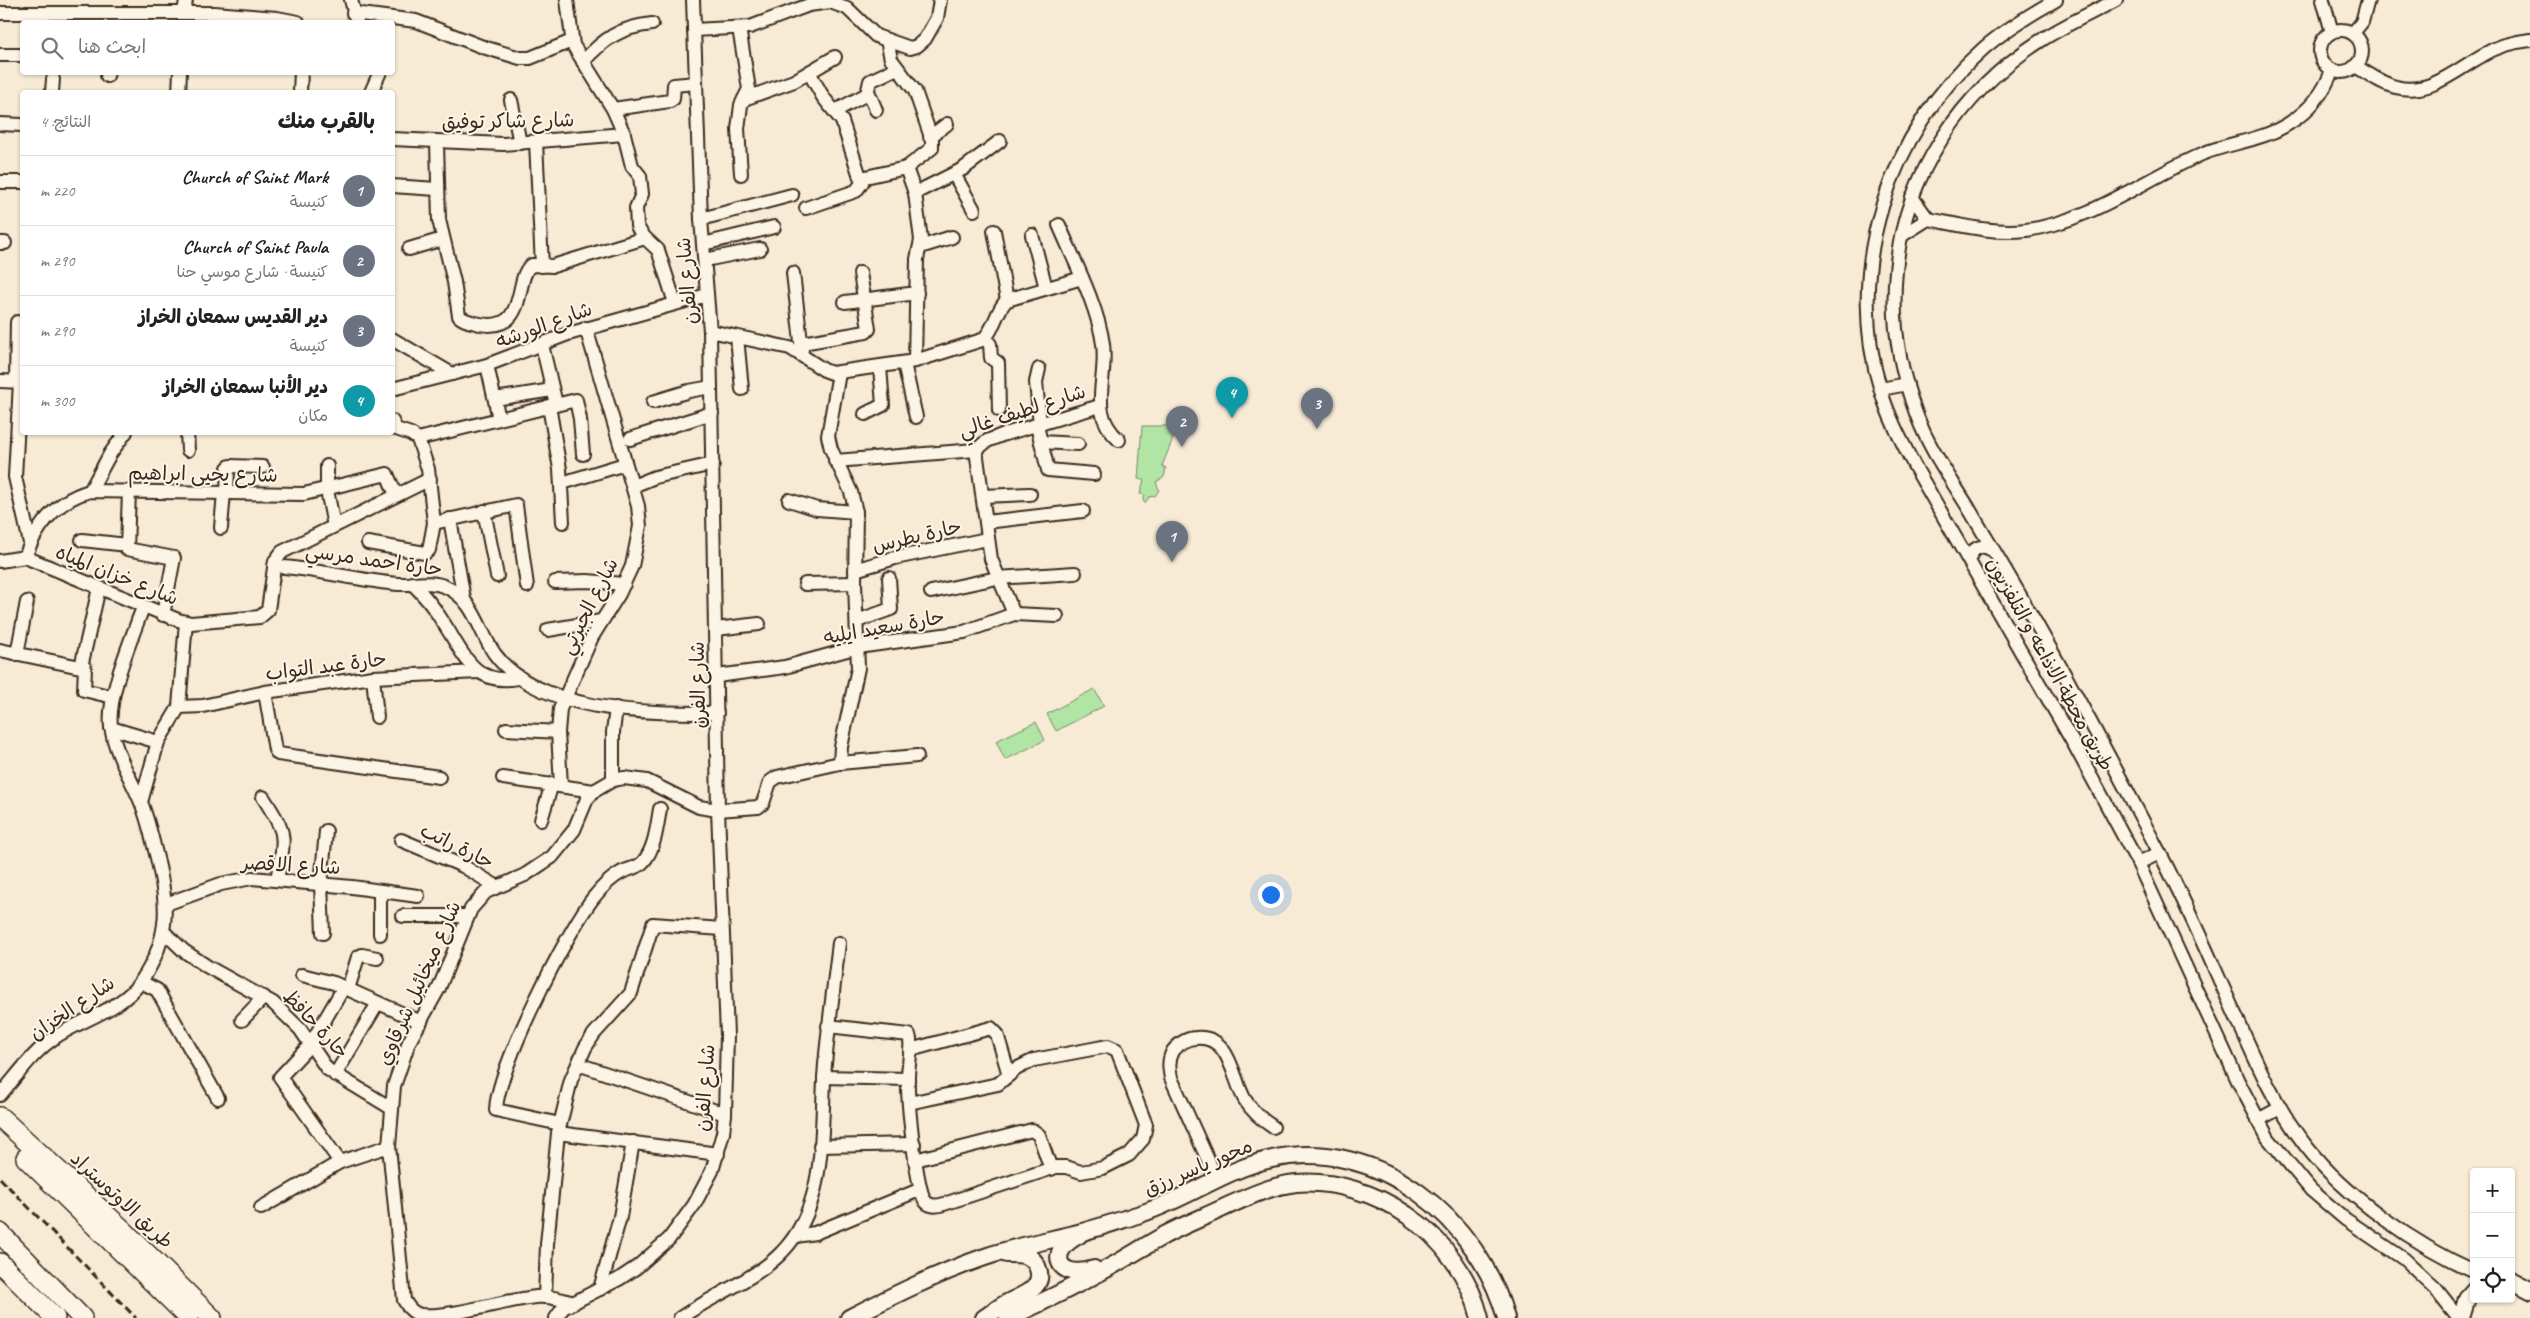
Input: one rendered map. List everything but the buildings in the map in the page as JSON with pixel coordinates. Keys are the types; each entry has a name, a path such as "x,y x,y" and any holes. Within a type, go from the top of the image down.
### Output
{"highway":[{"name":"طريق الاوتوستراد","path":"0,1117 129,1235 212,1318"},
{"name":"طريق الاوتوستراد","path":"0,1133 189,1318"},
{"path":"0,1233 82,1318"},
{"path":"0,1263 55,1318"}],"main road":[{"name":"محور ياسر رزق","path":"849,1318 936,1276 995,1253 1095,1228 1150,1211 1264,1161 1300,1156 1344,1159 1389,1174 1428,1199 1465,1237 1487,1268 1506,1318"},
{"path":"1008,1318 1126,1258 1163,1236 1266,1190 1296,1183 1328,1184 1358,1191 1387,1203 1426,1229 1456,1265 1473,1297 1480,1318"},
{"path":"1095,1228 1064,1245 1060,1254 1064,1267 1071,1272 1081,1273 1126,1258"},
{"path":"984,1318 1009,1302 1028,1294 1038,1280 1038,1268 1031,1258 1020,1254 995,1253"},
{"path":"2460,1318 2470,1295"}],"street":[{"path":"351,0 355,18 416,21 484,47 520,58 530,58 572,41"},
{"path":"567,0 572,41 613,109 624,134 632,166 640,176 642,194 636,208 637,226 645,238 658,250 675,304"},
{"name":"شارع الفرن","path":"556,1318 563,1308 637,1267 669,1239 704,1188 718,1154 725,1114 727,1035 718,810 710,331 701,219 693,0"},
{"path":"853,13 854,0"},
{"path":"694,30 739,28 773,20 807,2 830,2 841,5 853,13 869,32 910,48 918,46 924,39 937,18 940,0"},
{"name":"طريق محطة الاذاعه و التلفزيون","path":"2056,0 2009,29 1967,64 1929,109 1897,166 1877,223 1869,271 1870,326 1880,389 1894,426 1915,467 2075,746 2138,863 2238,1081 2258,1120 2284,1160 2311,1190 2345,1219 2404,1259 2436,1289 2460,1318"},
{"name":"طريق محطة الاذاعه و التلفزيون","path":"2116,0 2041,40 2009,63 1961,111 1939,142 1912,197 1901,236 1896,271 1895,313 1900,354 1907,384 1917,416 1935,455 2027,608 2160,853 2258,1067 2280,1108 2306,1147 2328,1172 2360,1200 2435,1252 2470,1269"},
{"path":"2323,0 2332,32"},
{"path":"2353,33 2362,22 2368,0"},
{"path":"0,13 39,6 185,6 282,20"},
{"path":"583,62 601,42 612,34 625,28 652,24"},
{"path":"739,28 749,89 744,99 738,129 741,174"},
{"path":"2342,30 2353,33 2360,41 2362,52 2355,66 2346,71 2332,70 2323,62 2320,51 2323,40 2332,32 2342,30"},
{"path":"861,178 906,168 932,148 930,136 915,91 896,68 888,51 888,40"},
{"path":"2355,66 2396,87 2420,88 2445,79 2495,48 2530,40"},
{"path":"0,55 20,54"},
{"path":"744,99 777,88 835,57"},
{"path":"835,111 865,95 870,81 896,68"},
{"path":"1901,236 1928,219 2007,232 2035,228 2074,218 2202,154 2252,141 2277,131 2300,116 2321,95 2332,70"},
{"path":"806,208 856,191 862,183 842,121 822,97 809,72"},
{"path":"179,90 180,75"},
{"path":"300,90 301,75"},
{"path":"372,90 379,75"},
{"path":"52,90 53,79"},
{"path":"613,109 670,101 673,97 674,85 696,83"},
{"path":"868,91 876,110"},
{"path":"510,100 520,143"},
{"path":"0,124 20,125"},
{"path":"930,136 948,124"},
{"name":"شارع شاكر توفيق","path":"395,139 520,143 624,134"},
{"path":"915,193 954,174 1000,141"},
{"path":"438,142 437,189 443,239 454,282 459,316 466,321 485,325 505,320 516,309 528,267 536,264 552,266 645,238"},
{"path":"536,142 542,266"},
{"path":"906,168 915,193 920,229 920,247 917,259 917,293 909,362 916,416"},
{"path":"954,174 974,210"},
{"path":"0,182 20,182"},
{"path":"395,186 437,189"},
{"path":"701,219 792,195"},
{"path":"1912,197 1928,219"},
{"path":"1059,225 1082,278 1102,340 1104,368 1100,406 1106,425 1119,440"},
{"path":"703,244 774,227"},
{"path":"994,231 1007,300"},
{"path":"1032,235 1046,288"},
{"path":"920,247 952,237"},
{"path":"409,249 443,239"},
{"path":"704,260 760,249"},
{"path":"793,273 802,349 824,370 839,373 909,362 985,338 997,313 1007,300 1082,278"},
{"path":"710,331 802,349 866,332 870,325 860,273"},
{"path":"845,302 866,301 917,293"},
{"name":"شارع الورشه","path":"395,388 487,365 586,328 707,295"},
{"path":"17,322 19,382 15,477 30,543"},
{"name":"شارع الجبرتي","path":"556,785 558,732 564,699 601,621 624,584 636,553 640,526 633,486 586,328"},
{"path":"737,337 742,389"},
{"path":"985,338 990,344 991,358 998,363 999,410"},
{"path":"395,341 452,374"},
{"path":"542,345 552,390 552,405 562,483 563,522"},
{"path":"487,365 499,419"},
{"path":"865,414 882,405 880,367"},
{"path":"1039,369 1036,382 1039,425 1048,470 1094,474"},
{"path":"839,373 828,436 835,461 851,492 856,512 855,576 858,647 858,668 840,747 840,763"},
{"path":"0,381 19,382"},
{"path":"1880,389 1907,384"},
{"path":"653,402 690,390 711,387"},
{"path":"495,399 552,390"},
{"path":"418,439 552,405 576,402 583,454"},
{"name":"شارع لطيف غالي","path":"835,461 976,450 1002,435 1100,406"},
{"path":"630,439 712,413"},
{"path":"368,544 427,553 434,522 430,479 418,439 395,427"},
{"path":"90,491 110,454 124,435"},
{"path":"187,435 188,450"},
{"path":"1041,442 1078,444"},
{"path":"976,450 987,539 998,578 1014,614"},
{"path":"562,483 625,464"},
{"path":"633,486 655,477 713,464"},
{"path":"221,528 230,466 263,467"},
{"path":"327,466 327,490 334,526"},
{"name":"شارع يحيى ابراهيم","path":"25,557 30,543 46,518 58,506 73,496 90,491 304,494 387,474 396,495"},
{"path":"274,566 275,561 282,552 430,479"},
{"path":"129,491 128,550 174,558 163,615"},
{"path":"983,496 1030,494"},
{"path":"789,500 817,509 856,512"},
{"path":"434,522 514,504 517,506 528,586"},
{"path":"484,511 497,576"},
{"path":"986,522 1083,511"},
{"path":"450,519 464,599"},
{"name":"حارة بطرس","path":"805,584 855,576 895,558 987,539"},
{"path":"82,540 127,545"},
{"path":"1970,560 1972,552 1978,547 1985,546 1992,550"},
{"path":"0,561 25,557"},
{"name":"شارع خزان المياه","path":"25,557 143,607 186,622 255,618 265,614 270,604 274,566"},
{"name":"حارة احمد مرسي","path":"274,566 316,570 400,584 425,582 446,587 464,599 494,653 518,678 537,690 564,699 616,708 661,712 717,713"},
{"path":"931,592 998,578 1075,573"},
{"path":"857,622 891,609 889,578"},
{"path":"555,582 587,581 624,584"},
{"path":"412,583 433,607 467,661 479,672 498,680 518,678"},
{"path":"81,667 99,588"},
{"path":"17,654 28,602"},
{"path":"143,607 114,697 111,728 158,742"},
{"name":"حارة سعيد ايليه","path":"717,676 785,666 858,647 964,632 1014,614 1057,616"},
{"path":"548,630 601,621"},
{"path":"141,802 158,742 180,707 186,622"},
{"path":"716,628 759,624"},
{"path":"0,650 86,669 84,690 114,697"},
{"name":"حارة عبد التواب","path":"180,707 214,704 265,692 373,677 479,672"},
{"path":"373,677 377,717"},
{"path":"265,692 275,750 278,754 439,777"},
{"path":"616,708 612,748 613,780 624,778 647,782 699,807 718,810 758,807 763,803 773,779 840,763 916,756"},
{"name":"شارع الخزان","path":"0,1095 42,1048 55,1037 116,1004 141,982 155,958 164,932 166,904 162,873 141,802 111,728"},
{"path":"506,729 558,732"},
{"path":"503,778 594,791"},
{"name":"شارع ميخائيل شرقاوي","path":"574,1303 546,1297 451,1314 422,1316 408,1307 403,1292 389,1146 391,1108 400,1063 447,970 467,916 478,900 496,886 535,870 560,849 574,830 587,799 594,791 613,780"},
{"path":"541,820 556,785"},
{"path":"262,797 281,826 284,836 277,880"},
{"path":"660,809 655,836 643,862 610,881 593,898 580,918 530,1016 502,1082 498,1110 559,1129 718,1154"},
{"path":"322,933 321,884 326,831"},
{"name":"حارة راتب","path":"401,840 464,866 496,886"},
{"path":"2138,863 2160,853"},
{"name":"شارع الاقصر","path":"166,904 236,880 252,878 418,896"},
{"path":"380,891 380,934"},
{"path":"403,916 467,916"},
{"path":"546,1297 547,1244 559,1129 571,1080 578,1064 594,1034 631,993 652,924 722,929"},
{"name":"حارة حافظ","path":"164,932 184,951 208,967 264,997 287,1015 320,1061 336,1074 391,1108"},
{"path":"680,1318 760,1270 781,1254 796,1236 812,1198 820,1146 828,1026 839,943"},
{"path":"340,1162 280,1077 310,1045 346,988 358,957 362,955 377,958"},
{"path":"302,975 346,988 420,1022"},
{"path":"141,982 157,990 218,1098"},
{"path":"242,1020 264,997"},
{"path":"336,1074 378,1002"},
{"path":"828,1026 906,1033 910,1038 908,1079 910,1103 914,1144 915,1160 919,1190 926,1202 938,1206 1051,1169 1066,1167 1081,1172 1103,1168 1129,1155 1143,1139 1146,1125 1117,1050 1111,1046 1034,1060 991,1086 910,1103"},
{"path":"910,1050 991,1028 997,1034 1009,1075"},
{"path":"1217,1180 1171,1078 1169,1063 1171,1055 1180,1044 1194,1038 1202,1038 1216,1044 1229,1059 1246,1101 1258,1116 1273,1127"},
{"path":"578,1064 725,1114"},
{"path":"824,1077 908,1079"},
{"path":"2258,1120 2280,1108"},
{"path":"915,1160 1032,1130 1041,1139 1051,1169"},
{"path":"600,1289 620,1217 633,1142"},
{"path":"820,1146 914,1144"},
{"path":"261,1208 340,1162 389,1146"},
{"path":"796,1236 816,1233 919,1190"},
{"name":"شارع الفرن","path":"563,1318 574,1303"}],"green space":[{"path":"1142,426 1178,426 1162,466 1166,468 1164,477 1156,482 1159,490 1155,496 1149,497 1145,503 1143,501 1145,495 1140,494 1144,480 1138,479"},
{"path":"1094,689 1104,706 1056,731 1047,714"},
{"path":"1036,722 1045,740 1005,760 996,741"}],"railway":[{"path":"0,1178 136,1318"}],"place":[{"name":"دير الأنبا سمعان الخراز","path":"1232,418"},
{"name":"دير القديس سمعان الخراز","path":"1317,429"},
{"name":"Church of Saint Paula","path":"1182,447"},
{"name":"Church of Saint Mark","path":"1172,562"}]}
